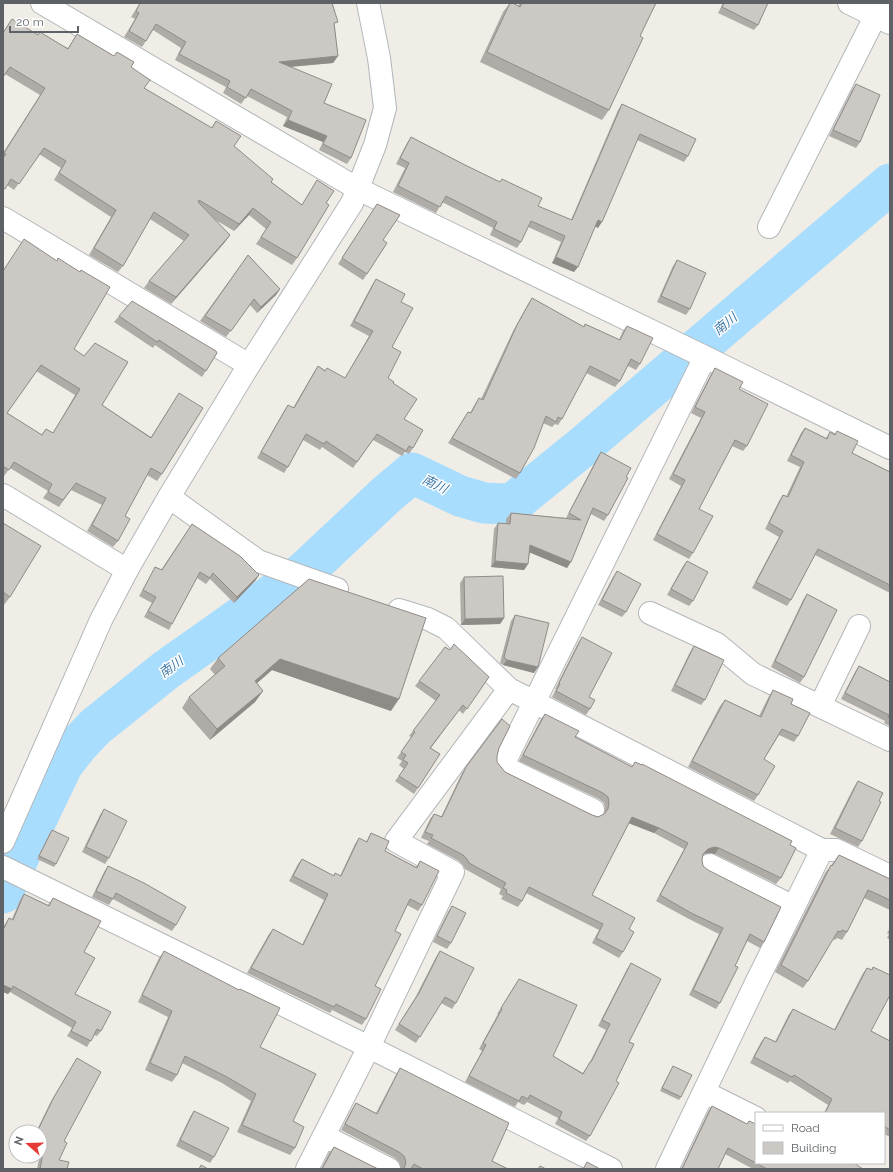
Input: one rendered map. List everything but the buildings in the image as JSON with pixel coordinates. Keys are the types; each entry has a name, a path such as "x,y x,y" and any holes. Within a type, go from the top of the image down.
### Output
{"street":[{"path":"42,3 358,189 890,448"},
{"path":"3,842 101,620 127,570 169,497 249,365 352,203 375,146 385,108 379,58 368,3"},
{"path":"769,227 882,14 849,3"},
{"path":"3,218 249,365"},
{"path":"593,810 508,768 505,764 506,759 705,357"},
{"path":"3,494 127,570"},
{"path":"169,497 258,561 356,596"},
{"path":"378,603 428,619 446,628 509,689 533,702 822,850 836,850 887,868"},
{"path":"650,613 717,644 753,674 890,740"},
{"path":"820,706 859,626"},
{"path":"307,1169 369,1047 453,872 396,841 509,689"},
{"path":"667,1169 822,850"},
{"path":"710,865 794,907"},
{"path":"3,867 369,1047 610,1169"},
{"path":"704,1092 755,1118"},
{"path":"324,1136 389,1169"}],"waterway":[{"name":"南川","path":"3,893 63,764 95,727 166,670 303,573 386,495 412,473 460,496 484,503 512,504 581,448 890,184"}]}
